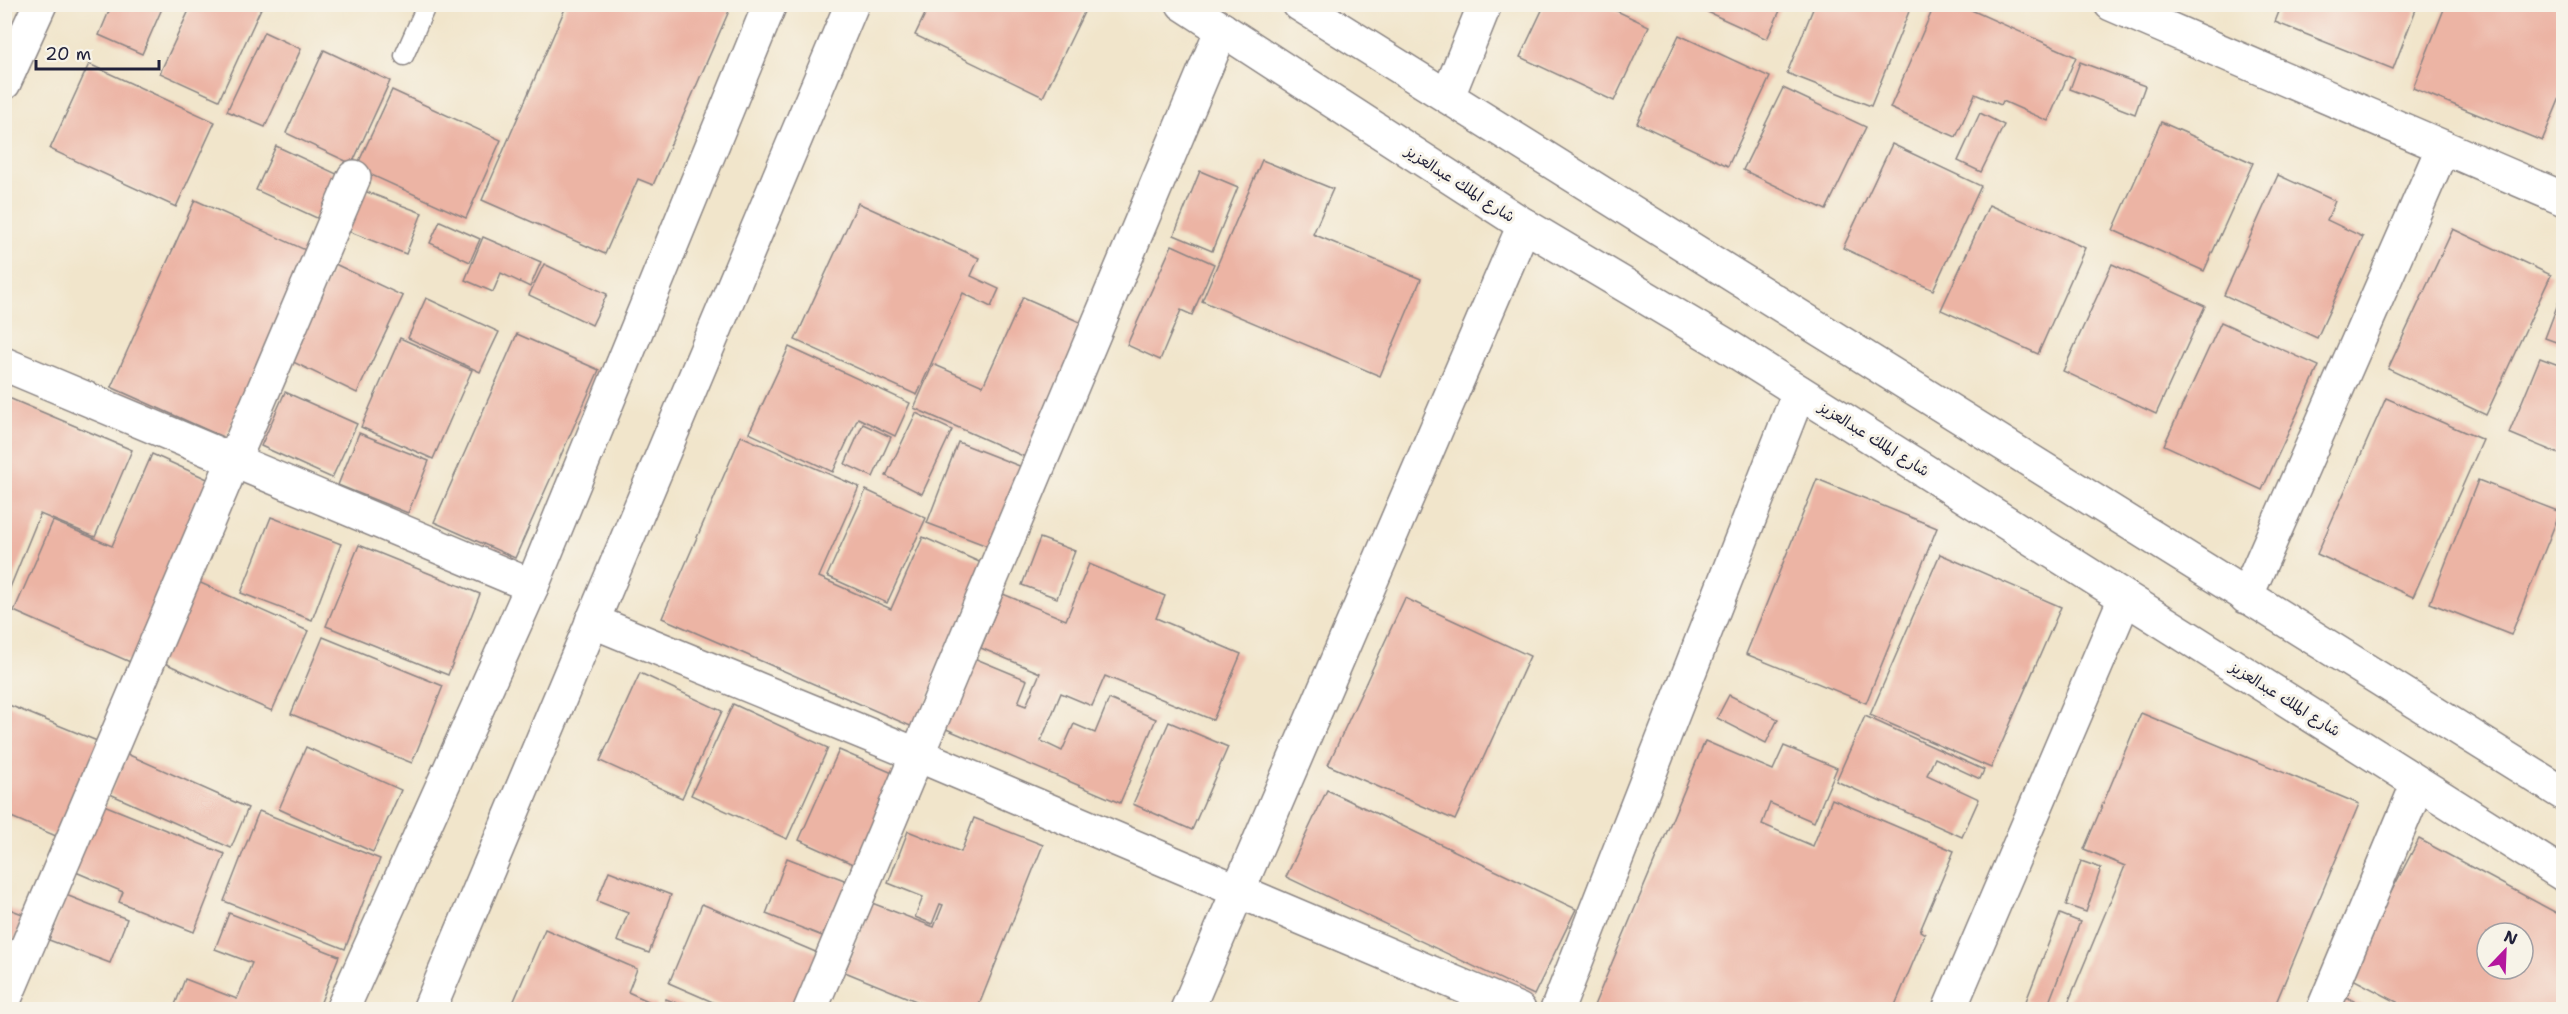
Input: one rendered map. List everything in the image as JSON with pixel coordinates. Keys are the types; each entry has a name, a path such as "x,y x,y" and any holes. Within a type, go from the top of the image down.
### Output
{"street":[{"path":"4,82 40,4"},
{"path":"342,1010 532,586 770,4"},
{"path":"429,1010 852,4"},
{"name":"شارع الملك عبدالعزيز","path":"1183,4 1524,225 1799,392 2564,875"},
{"path":"1299,4 2564,794"},
{"path":"1448,96 1485,4"},
{"path":"2111,4 2564,199"},
{"path":"810,1010 1222,29"},
{"path":"2247,597 2443,147"},
{"path":"4,1001 354,177"},
{"path":"1187,1010 1524,225"},
{"path":"4,364 532,586"},
{"path":"1557,1010 1799,392"},
{"path":"1949,1010 2126,598"},
{"path":"592,621 918,755 1519,1010"},
{"path":"2324,1010 2418,783"}],"lane":[{"path":"404,56 427,4"}],"building":[{"path":"112,4 164,4 142,54 99,35"},
{"path":"192,4 263,4 219,100 160,73"},
{"path":"567,4 732,4 653,185 638,179 605,254 482,200"},
{"path":"930,4 1088,4 1043,97 915,35"},
{"path":"1545,4 1602,4 1649,26 1614,101 1520,57"},
{"path":"1690,4 1783,4 1767,39"},
{"path":"1815,4 1912,4 1871,106 1787,73"},
{"path":"1935,4 1958,4 2076,57 2048,121 2003,101 2001,105 1975,94 1956,137 1890,108"},
{"path":"2282,4 2418,4 2393,69 2275,22"},
{"path":"2446,4 2564,4 2564,88 2542,141 2413,88"},
{"path":"264,32 301,49 265,127 227,111"},
{"path":"1679,35 1770,77 1728,166 1637,123"},
{"path":"324,50 390,81 352,164 286,133"},
{"path":"2080,62 2145,86 2135,114 2070,89"},
{"path":"89,64 215,122 176,207 50,149"},
{"path":"1783,88 1866,127 1826,210 1743,170"},
{"path":"392,90 501,140 466,218 356,168"},
{"path":"1980,113 2004,125 1981,172 1958,161"},
{"path":"2161,122 2253,163 2204,271 2113,230"},
{"path":"1892,144 1981,186 1933,290 1843,248"},
{"path":"276,146 339,175 319,219 256,190"},
{"path":"1262,160 1333,189 1313,234 1421,279 1380,376 1202,301"},
{"path":"1200,171 1238,187 1212,251 1174,235"},
{"path":"2278,175 2335,201 2327,220 2363,237 2317,338 2224,295"},
{"path":"359,189 422,213 406,254 343,229"},
{"path":"195,200 310,252 225,438 111,387"},
{"path":"858,203 979,258 971,276 999,289 991,307 963,293 917,395 795,340"},
{"path":"1989,205 2085,248 2038,354 1941,310"},
{"path":"440,221 480,239 470,262 430,243"},
{"path":"2453,229 2551,275 2486,415 2388,369"},
{"path":"483,237 541,262 530,287 501,273 493,292 465,280"},
{"path":"1172,245 1214,264 1192,315 1181,310 1160,360 1127,345"},
{"path":"335,264 403,296 357,393 289,360"},
{"path":"544,264 607,294 592,325 529,295"},
{"path":"2112,264 2205,306 2156,414 2063,371"},
{"path":"2564,288 2564,345 2545,338"},
{"path":"1023,297 1091,327 1032,460 914,408 933,364 983,386"},
{"path":"426,298 499,332 480,372 408,338"},
{"path":"2221,322 2319,366 2262,490 2164,445"},
{"path":"517,334 599,370 515,558 434,522"},
{"path":"400,338 472,370 433,459 361,427"},
{"path":"789,347 910,403 895,436 858,418 833,472 749,433"},
{"path":"2540,358 2564,367 2564,456 2509,433"},
{"path":"285,392 357,424 332,478 261,446"},
{"path":"4,396 132,450 95,537 40,514 5,600"},
{"path":"2386,398 2483,440 2413,597 2317,554"},
{"path":"916,413 952,430 922,494 886,476"},
{"path":"863,424 891,437 873,477 845,464"},
{"path":"359,433 429,461 408,513 338,485"},
{"path":"741,436 859,487 819,577 891,609 923,537 986,565 915,728 662,618"},
{"path":"958,442 1022,467 990,547 927,523"},
{"path":"152,454 216,483 137,665 14,611 53,521 112,546"},
{"path":"1817,479 1937,528 1866,703 1746,654"},
{"path":"2478,480 2560,512 2511,635 2430,603"},
{"path":"866,490 926,518 887,603 827,576"},
{"path":"271,517 341,544 312,620 241,593"},
{"path":"1040,538 1075,551 1057,598 1022,585"},
{"path":"359,545 480,594 448,675 326,626"},
{"path":"1940,554 2061,607 1991,768 1870,715"},
{"path":"1089,564 1165,596 1156,618 1241,654 1213,720 1105,676 1092,706 1061,693 1041,741 1062,751 1074,724 1095,733 1109,699 1156,719 1120,803 944,728 974,658 1027,680 1018,703 1026,706 1040,673 981,648 1003,594 1066,620"},
{"path":"194,580 308,631 272,711 158,660"},
{"path":"1405,598 1530,656 1455,820 1328,765"},
{"path":"323,637 443,686 412,763 291,714"},
{"path":"640,673 722,711 682,798 600,761"},
{"path":"1729,695 1778,719 1766,743 1717,718"},
{"path":"4,703 102,743 63,839 4,814"},
{"path":"733,704 828,748 787,839 691,795"},
{"path":"2141,713 2359,804 2273,1010 2065,1010 2125,866 2084,849"},
{"path":"1865,716 1984,770 1980,779 1935,758 1927,775 1979,799 1962,837 1836,781"},
{"path":"1169,722 1228,747 1192,830 1133,804"},
{"path":"1705,741 1773,770 1784,746 1837,768 1814,822 1770,803 1762,824 1813,846 1832,799 1954,851 1920,931 1925,934 1893,1010 1593,1008"},
{"path":"306,747 401,790 373,852 279,809"},
{"path":"839,750 904,778 864,869 799,840"},
{"path":"127,754 248,808 231,848 110,794"},
{"path":"1327,790 1576,909 1534,995 1286,877"},
{"path":"99,803 225,854 194,932 119,902 123,892 71,870"},
{"path":"259,811 380,859 345,949 224,901"},
{"path":"974,818 1043,845 977,1010 938,1010 845,972 872,903 934,927 943,905 940,904 932,924 915,917 923,897 888,883 908,831 961,852"},
{"path":"2419,839 2564,917 2564,1010 2412,1010 2347,976"},
{"path":"787,858 852,883 830,939 766,914"},
{"path":"2081,861 2101,868 2086,912 2066,905"},
{"path":"609,871 671,895 649,953 617,941 628,913 597,901"},
{"path":"66,895 127,919 110,963 49,940"},
{"path":"702,904 825,956 802,1010 731,1010 669,983"},
{"path":"4,907 25,915 4,966"},
{"path":"229,913 339,956 319,1007 173,1010 185,979 237,999 252,963 215,949"},
{"path":"2060,914 2080,922 2046,1010 2026,1001"},
{"path":"545,929 637,969 628,992 657,1005 655,1010 510,1010"},
{"path":"2345,996 2369,1010 2337,1010"},
{"path":"666,999 692,1009 692,1010 662,1010"}]}
